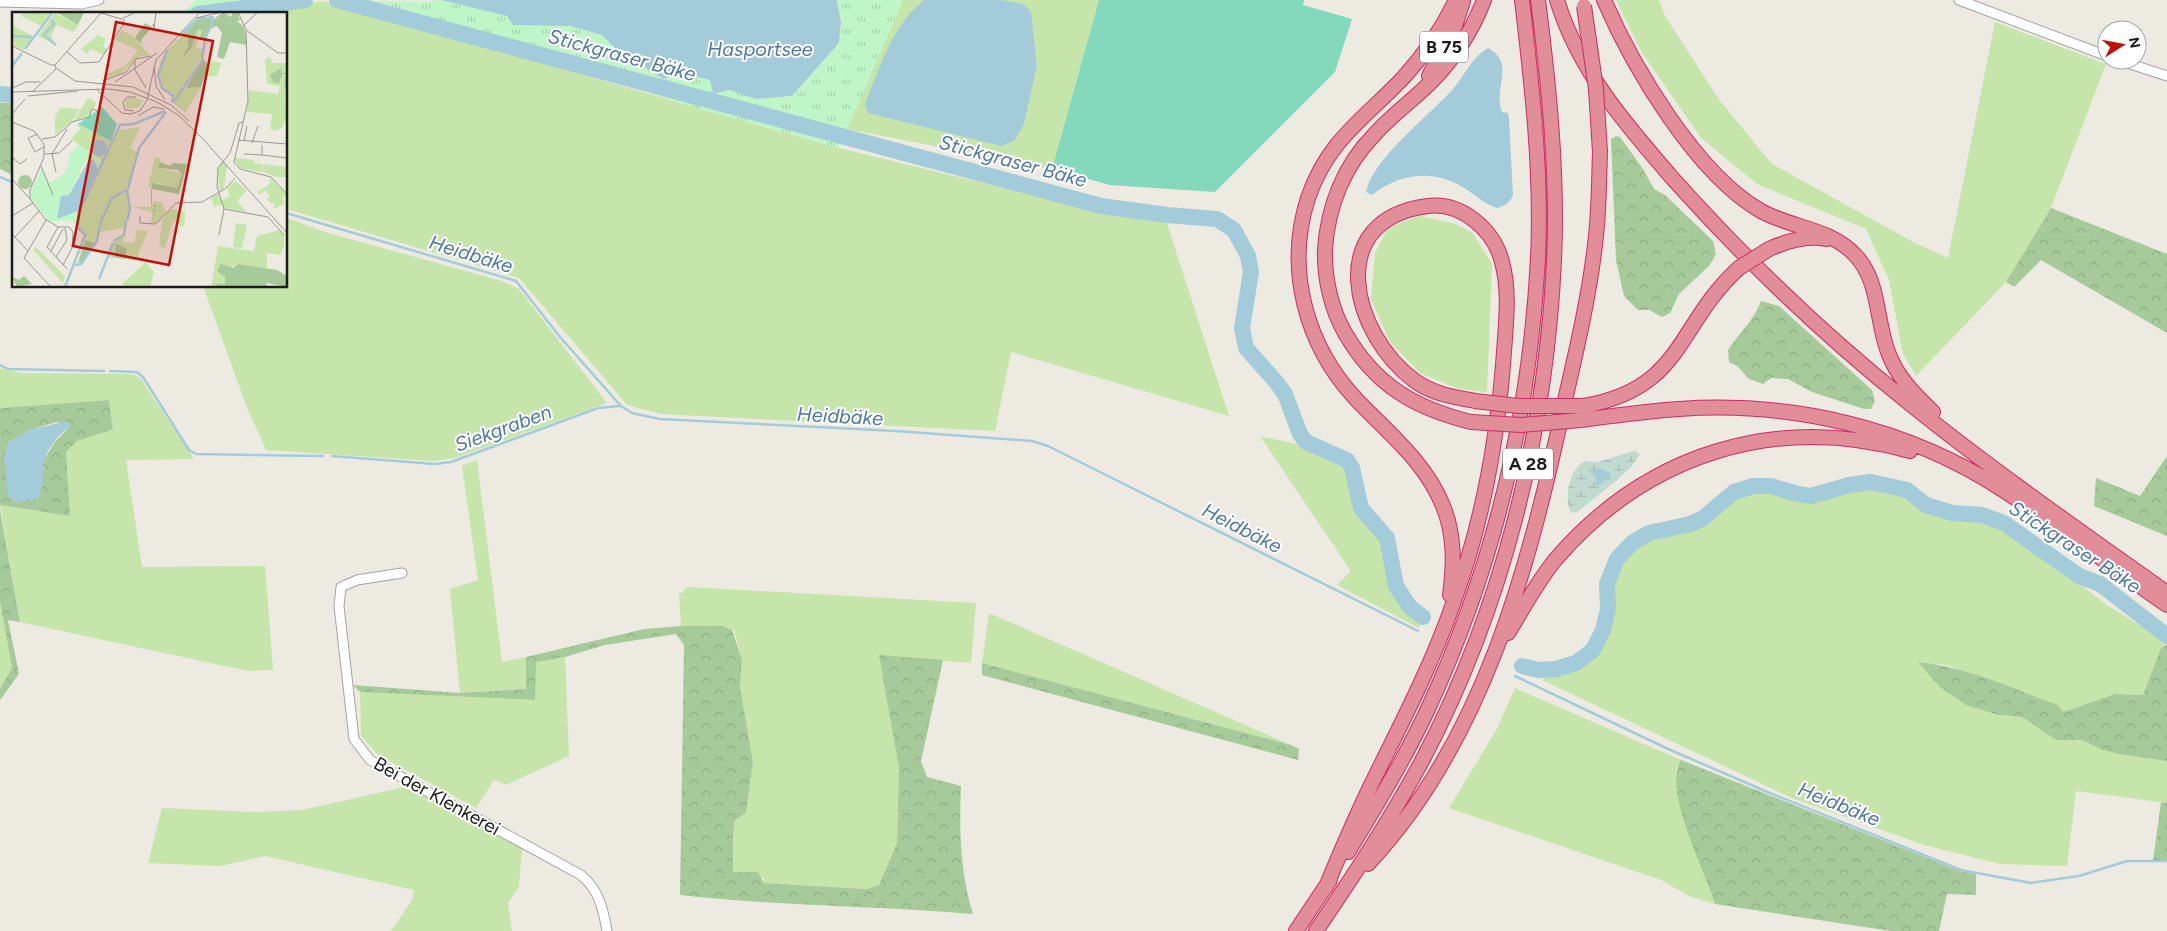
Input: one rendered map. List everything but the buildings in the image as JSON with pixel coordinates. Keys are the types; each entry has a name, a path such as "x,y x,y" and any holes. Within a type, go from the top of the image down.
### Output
{"highway":[{"path":"1445,627 1453,566 1450,528 1444,507 1432,484 1414,459 1350,392 1326,360 1309,322 1301,291 1298,265 1304,213 1312,187 1324,162 1354,123 1401,80 1425,52 1456,0"},
{"name":"B 75","path":"1420,92 1455,26 1463,0"},
{"path":"1484,0 1472,28 1460,46 1420,92 1374,134 1345,174 1329,216 1325,258 1327,279 1342,328 1368,367 1404,397 1425,408 1471,422 1521,426 1694,408 1744,408 1780,411 1862,426 1926,449 2002,489 2167,606"},
{"name":"A 28","path":"1296,931 1326,887 1384,792 1410,745 1452,653 1483,568 1514,450 1533,322 1538,257 1538,182 1535,124 1522,0"},
{"name":"A 28","path":"1316,931 1398,804 1424,756 1446,709 1486,613 1523,486 1541,389 1550,323 1554,260 1551,119 1538,0"},
{"path":"1557,0 1570,35 1612,106 1705,214 1810,316 1888,386 1978,456 2167,593"},
{"path":"1604,0 1643,76 1692,146 1724,182 1762,211 1819,232 1843,245 1856,255 1866,271 1874,292 1884,341 1896,369 1913,393 1978,456"},
{"path":"1344,890 1390,840 1415,808 1458,734 1492,660 1534,528 1567,392 1596,236 1600,152 1596,88 1584,3"},
{"path":"1326,887 1354,819 1410,707 1445,627 1474,538 1493,448 1502,385 1506,283 1502,259 1491,236 1475,220 1457,210 1442,206 1412,208 1392,216 1377,229 1365,245 1358,266 1358,282 1364,315 1378,343 1395,365 1417,383 1438,394 1475,401 1526,407 1583,406 1600,403 1627,393 1652,378 1674,357 1710,299 1739,268 1769,250 1792,240 1813,238 1843,245"},
{"path":"1492,660 1546,573 1581,532 1617,501 1646,482 1684,463 1745,444 1782,438 1837,437 1876,443 1959,465"}],"street":[{"path":"0,2 81,4 99,0"},
{"path":"1959,0 2097,52"},
{"path":"2147,69 2167,76"},
{"name":"Bei der Klenkerei","path":"402,573 357,580 341,587 339,606 354,739 370,760 581,875 592,884 602,905 607,931"}],"green space":[{"path":"196,0 268,0 197,12 186,11"},
{"path":"358,0 418,2 441,0 507,16 514,25 570,26 602,35 622,55 639,53 646,68 663,79 681,73 710,80 713,94 730,90 756,99 792,96 839,43 841,22 837,0 903,0 839,148 679,103 474,30"},
{"path":"903,0 924,0 916,6 1024,124 1037,66 1031,12 1001,0 1099,0 1052,169 847,129"},
{"path":"1099,0 1304,0 1303,5 1352,19 1335,72 1215,192 1110,185 1052,169"},
{"path":"1616,0 1659,0 1665,16 1720,101 1772,164 1915,243 1948,258 1995,22 2097,61 2097,70 2104,70 2051,208 2006,282 1916,376 1903,354 1889,280 1866,229 1757,184 1701,138 1641,51"},
{"path":"324,1 839,148 1107,213 1165,217 1229,416 1011,352 995,431 661,414 627,405 519,278 288,210 288,12 243,12"},
{"path":"0,103 12,103 12,175 0,169"},
{"path":"1616,136 1620,137 1643,169 1654,189 1665,195 1713,241 1716,254 1710,265 1679,294 1670,313 1662,317 1649,310 1638,310 1624,296 1616,260 1611,139"},
{"path":"2051,208 2167,254 2167,333 2041,260 2014,287 2006,282"},
{"path":"1419,216 1453,223 1473,233 1492,264 1487,392 1459,389 1420,373 1390,342 1371,299 1375,253 1388,228"},
{"path":"288,218 325,232 502,281 519,289 607,403 455,458 434,461 266,450 246,405 204,288 288,288"},
{"path":"1761,301 1779,306 1872,390 1875,401 1871,409 1864,409 1812,392 1788,379 1771,378 1763,384 1749,379 1737,366 1729,362 1728,350 1751,320"},
{"path":"0,368 21,373 133,374 141,379 194,459 126,460 142,567 265,566 273,670 248,671 20,622 0,505 70,516 66,452 77,441 113,428 109,400 0,408"},
{"path":"109,400 113,429 77,441 66,452 70,516 0,505 0,408","holes":["57,422 69,427 54,443 45,458 8,443 30,430"]},
{"path":"1260,436 1318,450 1339,460 1346,466 1351,474 1358,508 1384,544 1386,572 1392,590 1411,613 1422,621 1419,628 1337,585 1351,571"},
{"path":"1634,451 1640,454 1632,466 1577,512 1571,513 1568,501 1569,486 1574,472 1582,463 1586,461 1597,462"},
{"path":"2167,456 2167,536 2094,506 2096,478 2140,496"},
{"path":"477,460 502,662 526,657 526,689 460,693 450,589 478,580 462,466"},
{"path":"1870,485 1903,491 1930,513 1975,518 2002,524 2107,605 2167,642 2161,648 2143,695 2115,694 2063,712 2058,705 1947,665 1919,662 1999,715 2022,717 2056,740 2082,740 2100,749 2167,761 2167,803 2076,791 2067,866 2000,864 1924,845 1792,798 1542,680 1548,675 1589,662 1603,645 1608,628 1611,588 1627,558 1641,544 1658,535 1693,527 1739,492 1764,487 1811,499"},
{"path":"0,510 20,622 8,620 19,674 0,700 0,689 12,668 0,601"},
{"path":"688,587 976,603 971,663 880,656 899,768 897,843 879,885 866,889 764,883 764,878 733,872 735,820 746,813 753,762 740,687 742,659 734,630 723,626 681,626 679,595"},
{"path":"0,601 12,668 0,689"},
{"path":"989,613 1291,745 982,663"},
{"path":"681,626 723,626 732,630 742,659 740,687 753,762 746,813 735,820 733,872 758,872 764,883 866,889 879,885 897,843 899,768 879,655 943,660 921,761 927,777 961,786 961,851 965,882 973,914 717,899 680,895 684,645 676,634 605,645 565,657 536,662 535,700 360,692 353,685 460,693 526,689 526,657 644,629"},
{"path":"2167,644 2167,761 2119,754 2100,749 2082,740 2056,740 2022,717 1999,715 1966,705 1940,687 1918,662 1972,673 2058,705 2063,712 2115,694 2143,695 2161,648"},
{"path":"565,657 569,756 506,785 494,780 476,808 378,755 361,736 360,692 535,700 535,662"},
{"path":"982,663 1291,745 1299,749 1298,760 982,675"},
{"path":"1515,688 1681,760 1676,769 1686,827 1715,904 1689,896 1661,880 1449,808 1497,729"},
{"path":"1681,760 1960,871 1976,874 1976,895 1947,894 1939,931 1891,931 1715,904 1681,810 1677,790 1677,773"},
{"path":"409,786 522,848 519,886 508,903 512,931 391,931 412,900 414,890 265,856 221,866 148,863 162,808 252,812 302,810"},
{"path":"2161,802 2167,803 2167,861 2153,861"}],"water":[{"name":"Hasportsee","path":"441,0 837,0 841,22 839,43 792,96 756,99 730,90 713,94 710,80 681,73 663,79 646,68 639,53 622,55 602,35 570,26 513,25 507,16"},
{"path":"924,0 1001,0 1023,4 1031,12 1037,66 1024,124 1014,141 1001,146 868,113 865,104 888,48 904,21"},
{"path":"1488,48 1497,54 1503,69 1500,103 1502,112 1508,113 1509,119 1513,196 1510,201 1497,208 1461,186 1438,177 1427,176 1404,178 1393,182 1372,195 1366,192 1379,165 1390,152 1443,100 1473,61"},
{"path":"67,421 71,424 55,441 45,458 43,484 37,499 16,503 8,496 4,458 8,443 30,430"},
{"path":"1598,468 1610,473 1610,477 1598,486 1594,483 1597,480 1592,472"}],"waterway":[{"name":"Stickgraser Bäke","path":"213,12 305,0"},
{"name":"Stickgraser Bäke","path":"337,0 1101,206 1167,215 1217,219 1234,230 1248,256 1251,272 1242,328 1246,348 1285,394 1300,434 1306,442 1347,460 1352,468 1361,508 1387,538 1396,586 1410,607 1423,617"},
{"name":"Stickgraser Bäke","path":"0,94 12,95"},
{"name":"Heidbäke","path":"0,177 12,182"},
{"name":"Heidbäke","path":"288,214 516,281 560,337 621,406 632,413 660,419 896,431 1032,441 1048,446 1418,631"},
{"name":"Siekgraben","path":"0,365 8,369 104,371"},
{"name":"Siekgraben","path":"110,371 137,372 143,377 189,450 196,454 323,456"},
{"name":"Siekgraben","path":"332,456 435,464 451,462 598,408 620,406"},
{"name":"Stickgraser Bäke","path":"1522,666 1538,670 1556,669 1576,663 1593,650 1603,630 1608,609 1607,584 1617,559 1632,543 1649,533 1690,524 1702,519 1734,492 1753,486 1771,486 1811,496 1849,485 1871,482 1907,490 1926,505 1952,513 1982,515 2004,523 2079,576 2100,584 2167,636"},
{"name":"Heidbäke","path":"1515,676 1666,748 1765,791 1961,870 2031,883 2079,876 2127,861 2167,861"}]}
